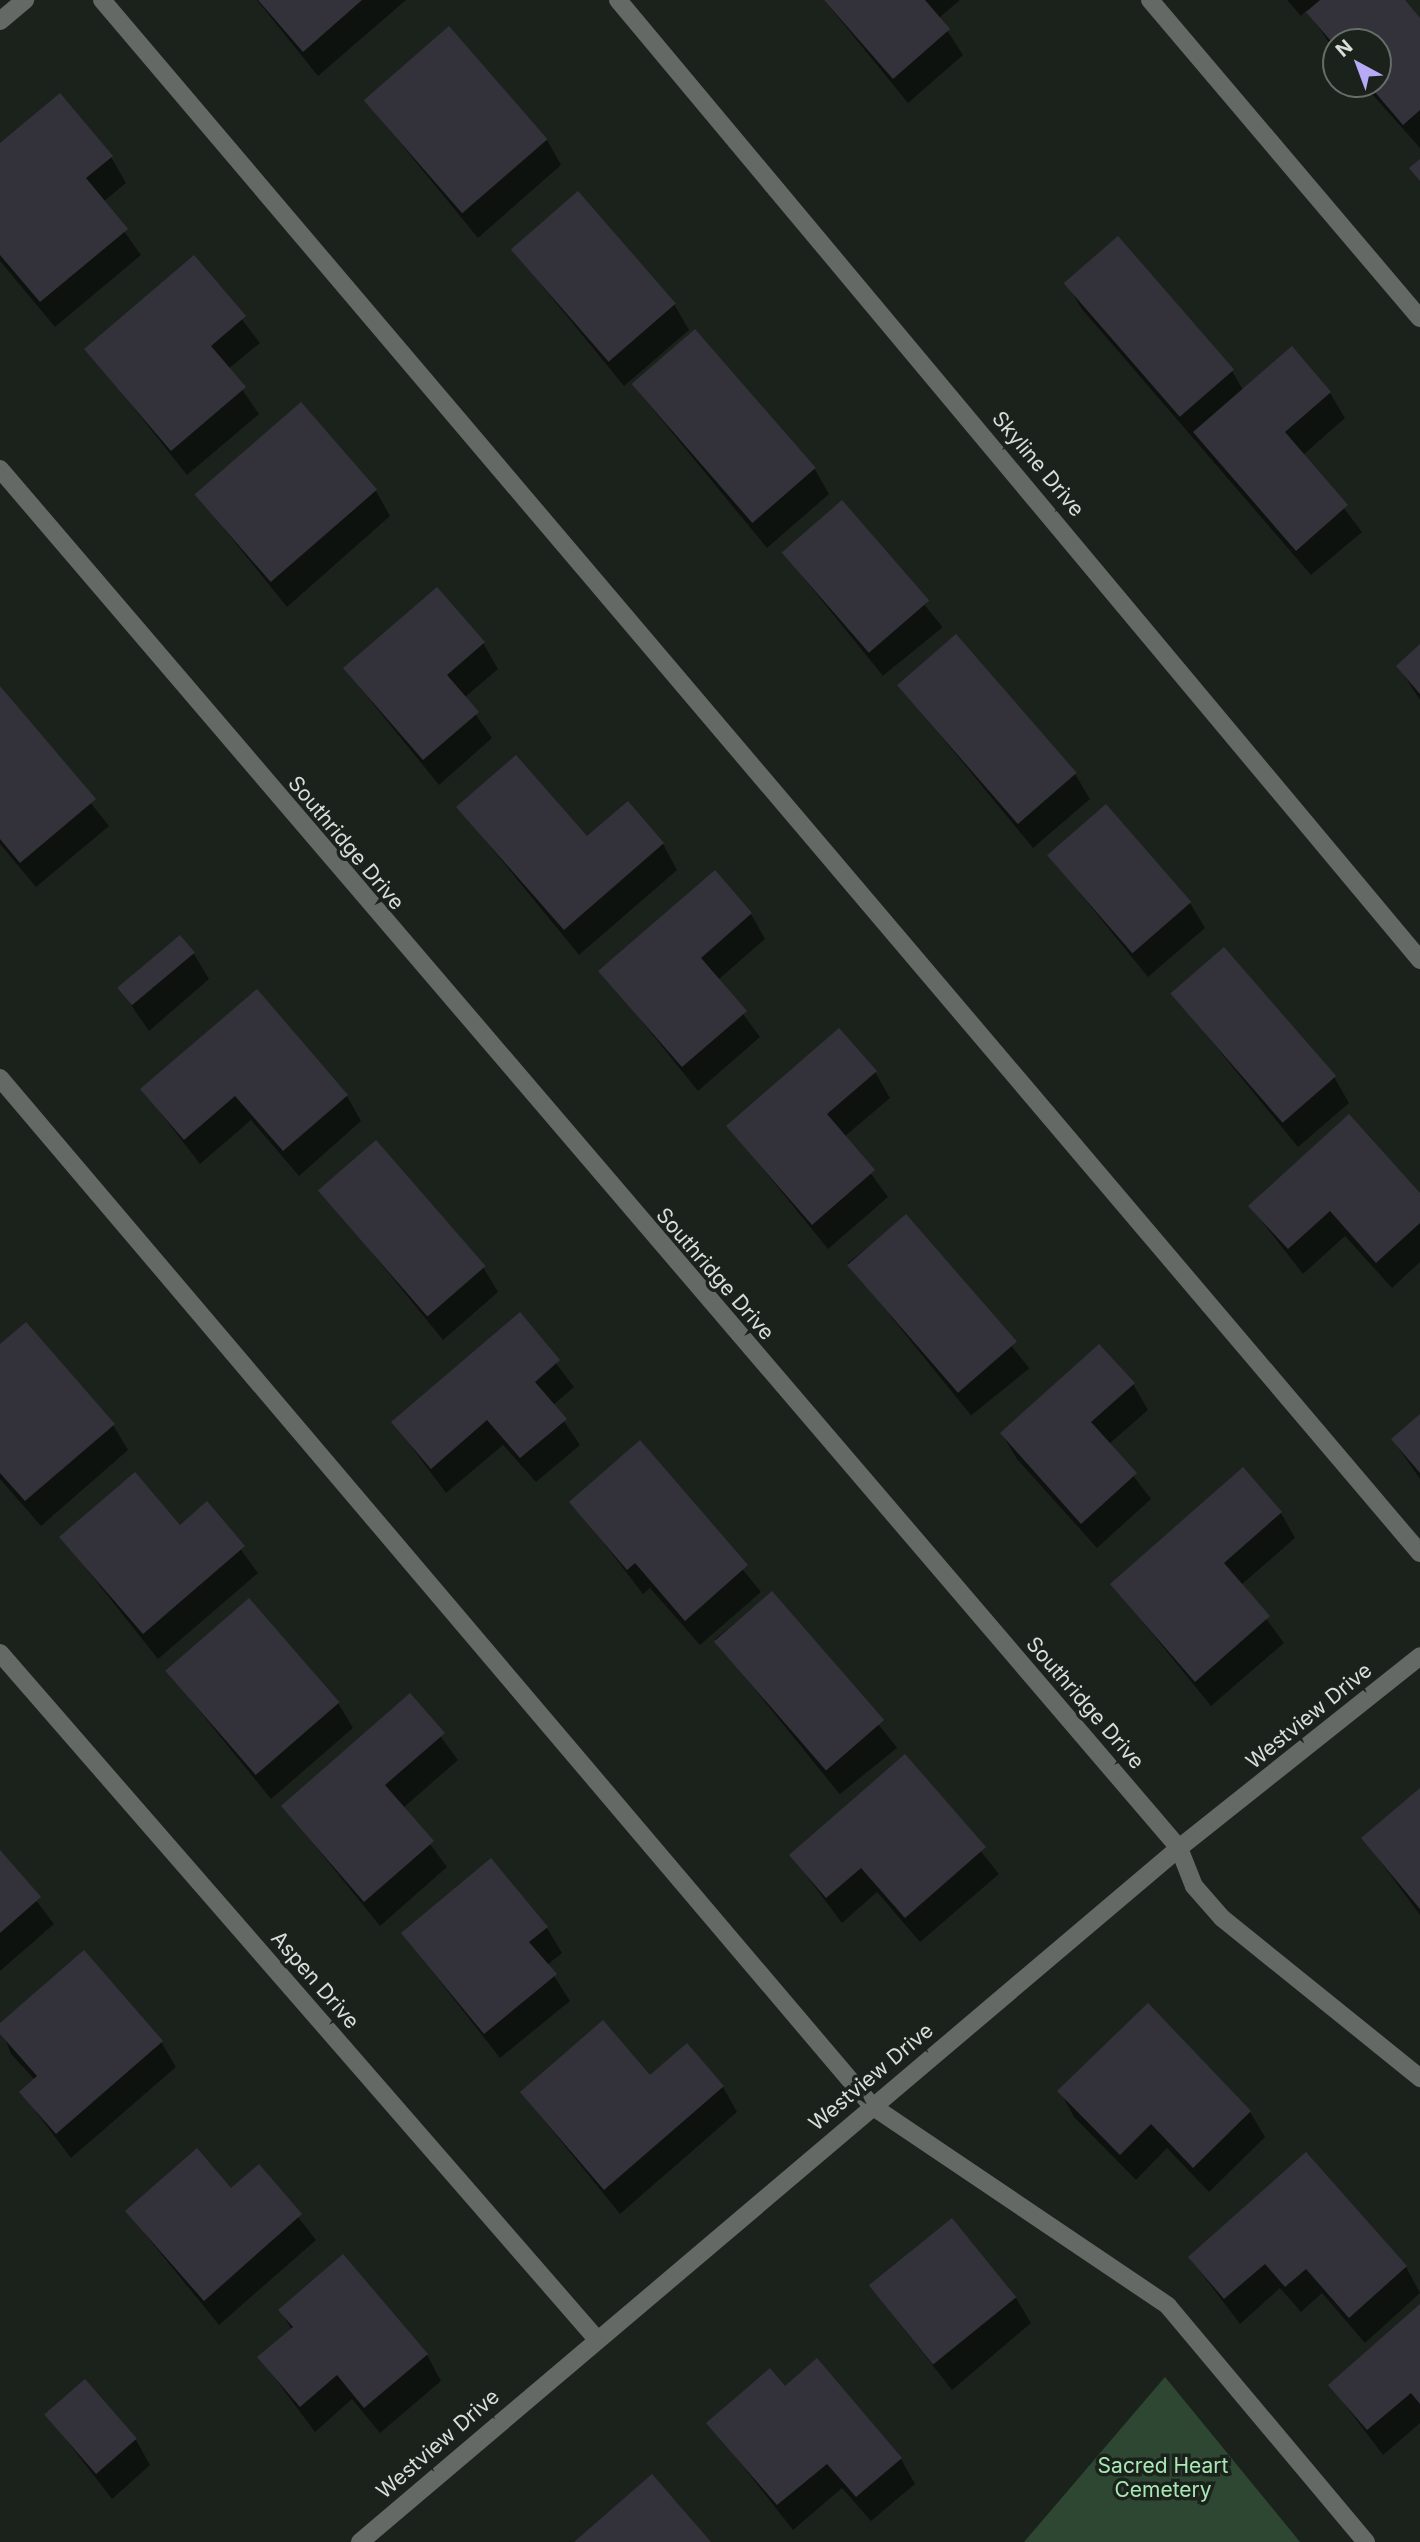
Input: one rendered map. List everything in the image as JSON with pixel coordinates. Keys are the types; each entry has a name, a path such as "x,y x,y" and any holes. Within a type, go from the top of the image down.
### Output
{"street":[{"path":"0,21 25,0"},
{"path":"102,0 1420,1553"},
{"name":"Skyline Drive","path":"618,0 1420,960"},
{"path":"1150,0 1420,318"},
{"name":"Southridge Drive","path":"0,469 1179,1848 1194,1886 1222,1918 1420,2078"},
{"path":"0,1078 872,2106 1168,2306 1366,2542"},
{"name":"Aspen Drive","path":"0,1653 596,2337"},
{"name":"Westview Drive","path":"360,2542 596,2337 1179,1848 1420,1656"}],"green space":[{"name":"Sacred Heart Cemetery","path":"1165,2377 1300,2542 1024,2542"}],"building":[{"path":"258,0 362,0 303,52"},
{"path":"824,0 925,0 950,29 893,79"},
{"path":"1320,0 1405,0 1420,18 1420,110 1403,125 1380,98 1392,98 1392,28 1322,28 1322,31 1306,12"},
{"path":"449,26 547,139 462,213 364,100"},
{"path":"60,93 113,156 86,178 128,229 40,302 0,255 0,143"},
{"path":"1420,159 1420,181 1409,168"},
{"path":"578,191 676,303 609,362 511,249"},
{"path":"1118,236 1234,370 1180,417 1064,283"},
{"path":"194,255 246,316 211,346 246,387 171,451 84,349"},
{"path":"695,329 816,468 752,523 632,384"},
{"path":"1292,346 1331,392 1285,432 1348,505 1296,551 1193,432"},
{"path":"301,402 377,490 271,582 195,495"},
{"path":"842,500 929,600 869,653 782,552"},
{"path":"437,587 485,642 447,675 479,712 423,760 343,668"},
{"path":"956,634 1077,773 1018,824 897,685"},
{"path":"1420,644 1420,694 1396,666"},
{"path":"0,686 96,799 20,863 0,839"},
{"path":"516,755 587,836 628,801 664,843 564,930 456,807"},
{"path":"1106,804 1191,902 1132,953 1047,855"},
{"path":"715,870 752,913 701,958 747,1011 682,1067 598,971"},
{"path":"180,935 195,953 132,1005 117,988"},
{"path":"1224,947 1336,1076 1283,1123 1170,994"},
{"path":"257,989 348,1095 283,1151 235,1096 184,1140 140,1089"},
{"path":"839,1028 877,1071 827,1114 875,1170 812,1225 726,1126"},
{"path":"1349,1114 1420,1193 1420,1223 1376,1263 1330,1211 1288,1249 1248,1206"},
{"path":"376,1140 486,1266 427,1317 318,1191"},
{"path":"906,1214 1017,1342 958,1393 847,1265"},
{"path":"520,1312 560,1360 535,1382 567,1419 520,1458 487,1420 431,1469 391,1422"},
{"path":"26,1322 115,1424 25,1501 0,1473 0,1344"},
{"path":"1099,1344 1135,1383 1091,1422 1137,1473 1081,1524 1000,1433"},
{"path":"1420,1414 1420,1473 1391,1439"},
{"path":"640,1440 748,1565 685,1621 635,1563 627,1570 569,1502"},
{"path":"1243,1467 1282,1512 1224,1563 1270,1616 1195,1682 1110,1584"},
{"path":"135,1472 180,1525 207,1501 245,1546 143,1634 59,1537"},
{"path":"772,1591 884,1720 826,1771 714,1642"},
{"path":"249,1598 340,1702 256,1775 165,1671"},
{"path":"410,1693 445,1733 385,1785 434,1841 364,1902 281,1806"},
{"path":"905,1754 986,1847 905,1918 861,1868 826,1898 789,1855"},
{"path":"1420,1788 1420,1909 1361,1838"},
{"path":"0,1850 41,1897 0,1933"},
{"path":"491,1858 548,1927 529,1942 557,1974 484,2034 401,1933"},
{"path":"84,1950 163,2041 56,2134 19,2092 37,2076 0,2034 0,2023"},
{"path":"1148,2003 1251,2111 1193,2168 1151,2124 1120,2155 1057,2091"},
{"path":"603,2020 650,2075 687,2043 724,2086 604,2190 520,2092"},
{"path":"197,2148 231,2188 259,2164 302,2214 204,2301 125,2211"},
{"path":"1306,2152 1407,2266 1349,2318 1306,2269 1285,2287 1265,2264 1224,2299 1188,2257"},
{"path":"952,2218 1016,2297 933,2365 869,2285"},
{"path":"343,2254 428,2354 364,2408 337,2375 300,2407 257,2357 293,2327 278,2310"},
{"path":"1420,2304 1420,2404 1411,2393 1367,2430 1328,2385"},
{"path":"817,2358 902,2458 856,2497 827,2464 777,2505 706,2423 770,2368 785,2386"},
{"path":"85,2379 137,2439 96,2474 44,2414"},
{"path":"652,2474 711,2542 574,2542"}]}
